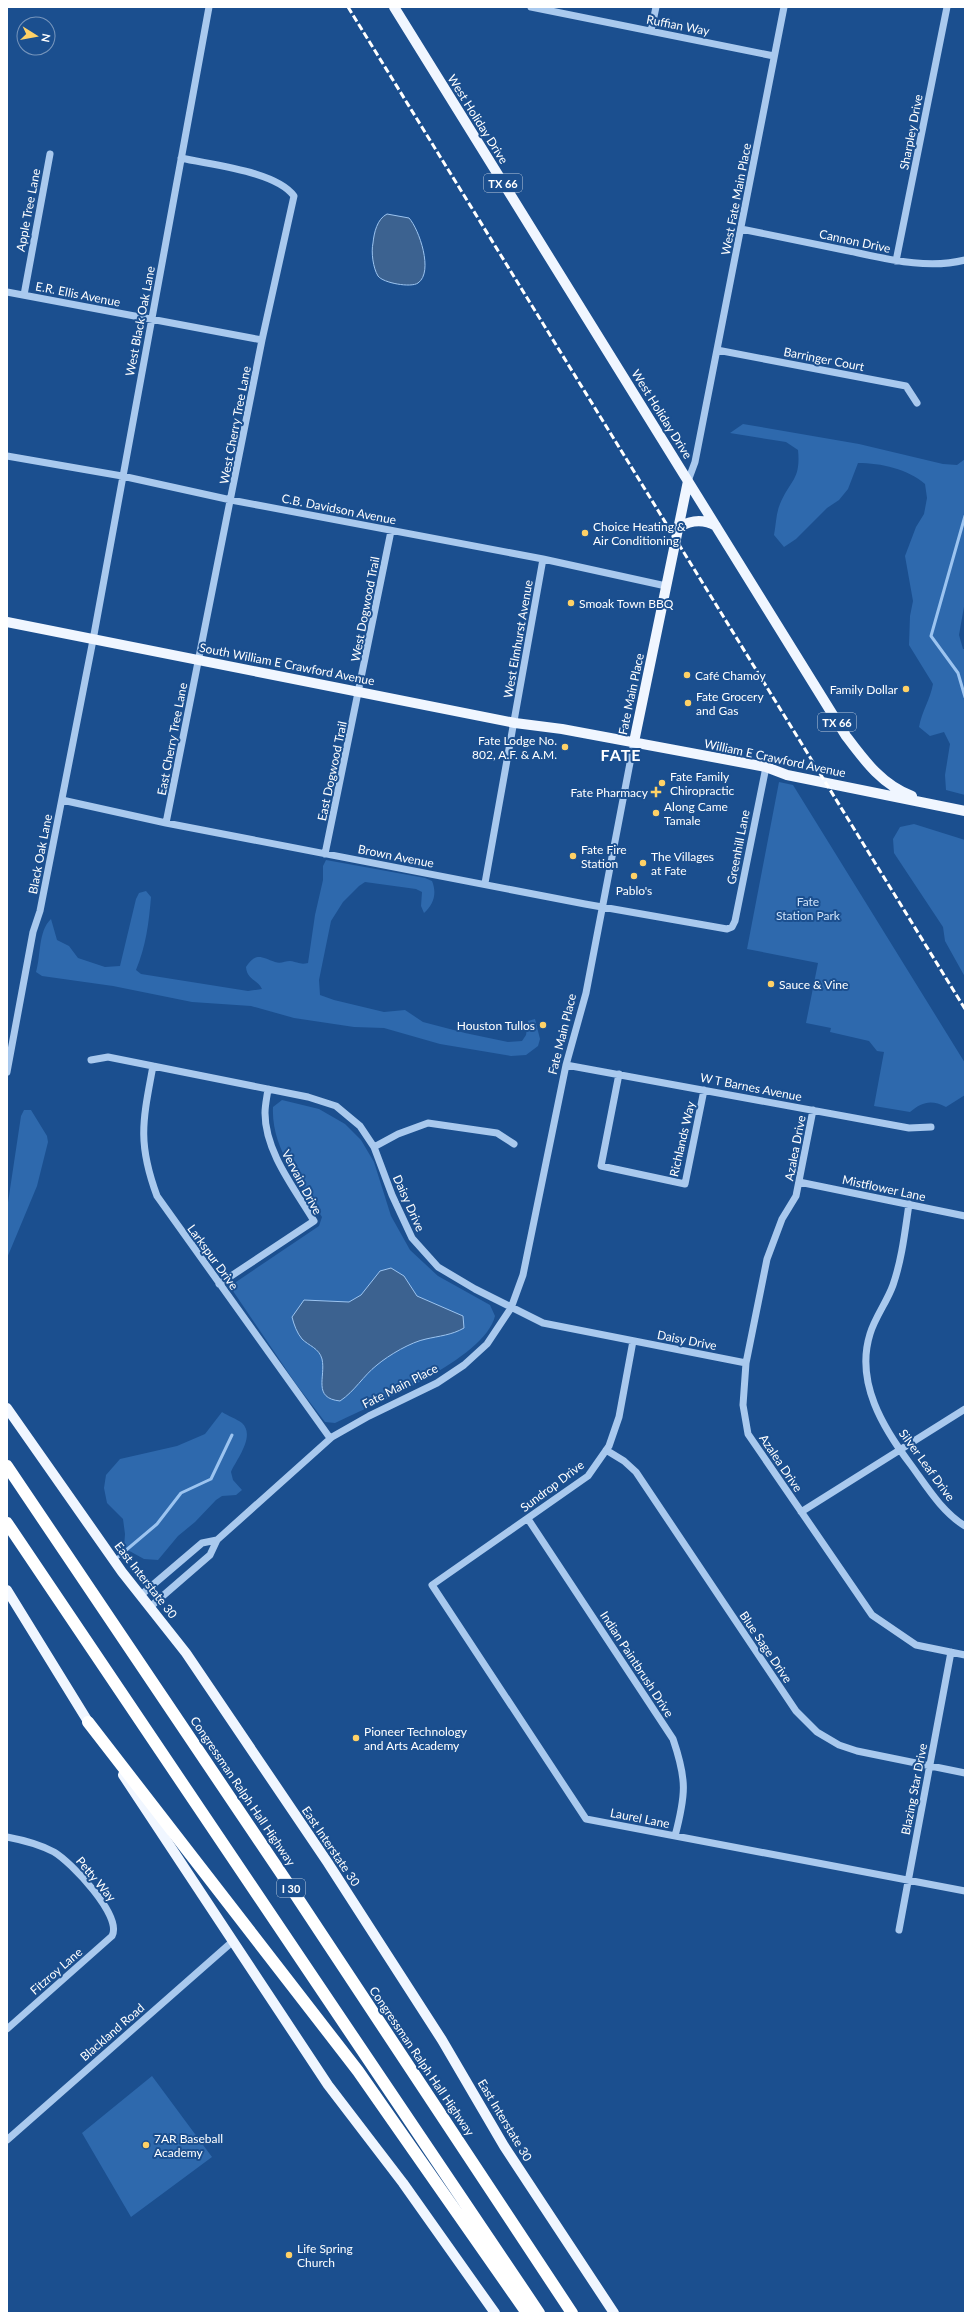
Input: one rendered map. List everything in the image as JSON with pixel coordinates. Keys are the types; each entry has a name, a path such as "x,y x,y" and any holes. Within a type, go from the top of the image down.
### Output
{"highway":[{"name":"Congressman Ralph Hall Highway","path":"7,1466 293,1891 572,2313"},
{"name":"I 30","path":"7,1523 539,2313"},
{"path":"88,1722 358,2071 527,2313"}],"main road":[{"name":"West Holiday Drive","path":"394,7 856,749 880,777 891,786 936,805"},
{"name":"Fate Main Place","path":"634,742 688,481"},
{"path":"679,527 689,522 700,521 716,526"},
{"name":"South William E Crawford Avenue","path":"7,622 514,723 562,729"},
{"name":"William E Crawford Avenue","path":"562,729 766,767 787,775 936,805"},
{"name":"TX 66","path":"936,805 965,810"},
{"name":"East Interstate 30","path":"7,1408 68,1497 186,1653 328,1863 442,2040 504,2146 614,2313"},
{"path":"7,1590 88,1722 232,1942 328,2085 403,2183 495,2313"}],"street":[{"name":"West Black Oak Lane","path":"92,640 209,7"},
{"name":"Ruffian Way","path":"531,7 774,56"},
{"path":"651,31 656,7"},
{"name":"West Fate Main Place","path":"709,394 784,7"},
{"name":"Sharpley Drive","path":"896,261 947,7"},
{"name":"Apple Tree Lane","path":"24,295 50,154"},
{"name":"West Cherry Tree Lane","path":"181,158 268,177 287,187 294,196 262,340 199,660"},
{"name":"Cannon Drive","path":"742,229 896,261 923,264 948,264 965,260"},
{"name":"E.R. Ellis Avenue","path":"7,292 262,340"},
{"name":"Barringer Court","path":"717,350 906,386 917,403"},
{"name":"Fate Main Place","path":"688,481 695,462 709,394"},
{"name":"C.B. Davidson Avenue","path":"7,456 122,476 231,500 543,559 666,586"},
{"name":"West Dogwood Trail","path":"360,692 391,530"},
{"name":"West Elmhurst Avenue","path":"484,884 543,559"},
{"name":"Black Oak Lane","path":"7,1072 33,932 40,911 92,640"},
{"name":"East Cherry Tree Lane","path":"166,823 199,660"},
{"name":"East Dogwood Trail","path":"325,854 360,692"},
{"name":"Fate Main Place","path":"150,1607 210,1555 218,1540 330,1438 369,1416 437,1383 464,1365 487,1344 511,1308 523,1275 566,1065 586,993 634,742"},
{"name":"Greenhill Lane","path":"727,929 732,927 735,920 766,767"},
{"name":"Brown Avenue","path":"62,800 166,823 325,854 602,907 727,929"},
{"name":"Daisy Drive","path":"91,1060 108,1057 308,1097 336,1106 360,1126 374,1147 392,1195 412,1238 438,1267 511,1308 543,1323 746,1363"},
{"name":"W T Barnes Avenue","path":"566,1065 909,1128 931,1127"},
{"name":"Larkspur Drive","path":"153,1066 144,1116 143,1147 148,1173 161,1202 330,1438"},
{"name":"Richlands Way","path":"619,1074 601,1166 685,1184 704,1090"},
{"name":"Vervain Drive","path":"219,1284 314,1221 274,1153 267,1131 265,1113 268,1089"},
{"name":"Azalea Drive","path":"813,1110 796,1196 782,1219 767,1259 746,1363 743,1405 748,1434 872,1615 916,1645 965,1655"},
{"path":"374,1147 398,1134 428,1123 497,1133 514,1144"},
{"name":"Mistflower Lane","path":"799,1182 965,1216"},
{"name":"Silver Leaf Drive","path":"909,1204 900,1258 893,1286 870,1334 865,1359 866,1383 877,1411 899,1450 942,1506 965,1526"},
{"name":"Sundrop Drive","path":"432,1585 588,1476 606,1450 619,1418 633,1341"},
{"path":"801,1512 965,1409"},
{"name":"Blue Sage Drive","path":"606,1450 624,1461 636,1472 796,1711 817,1732 839,1745 857,1751 965,1773"},
{"name":"Indian Paintbrush Drive","path":"528,1518 673,1739 682,1766 684,1791 675,1836"},
{"name":"Fate Main Place","path":"141,1595 202,1543 218,1540"},
{"name":"Laurel Lane","path":"432,1585 586,1819 965,1891"},
{"name":"Blazing Star Drive","path":"899,1930 951,1652"},
{"name":"Petty Way","path":"7,1837 54,1852 70,1864 111,1915 114,1928"},
{"name":"Fitzroy Lane","path":"7,2029 112,1936 114,1928"},
{"name":"Blackland Road","path":"7,2140 232,1942"}],"green space":[{"path":"743,424 859,444 943,464 957,465 965,459 965,601 959,635 963,649 965,649 965,795 946,790 945,775 950,744 944,732 930,736 919,727 933,684 909,645 910,616 913,601 905,556 916,527 924,514 927,498 925,484 911,474 894,468 876,464 858,463 848,489 839,500 827,508 796,539 784,547 774,535 776,519 780,504 794,479 798,468 798,450 786,442 730,433"},
{"name":"Fate Station Park","path":"779,782 793,785 965,1063 965,1095 946,1107 931,1102 923,1104 910,1112 874,1106 884,1052 877,1051 869,1041 830,1032 831,1028 806,1023 818,963 747,949"},
{"path":"914,824 965,840 965,977 945,941 943,927 894,853 893,839 900,827"},
{"path":"326,860 425,878 432,881 434,885 434,898 424,913 421,906 422,892 416,889 365,882 359,886 343,902 331,921 319,980 320,995 334,1000 384,1012 405,1010 423,1022 508,1042 522,1041 526,1035 528,1021 535,1019 540,1039 538,1046 526,1055 511,1056 440,1044 384,1028 354,1027 294,1018 251,1006 192,1002 113,986 42,976 36,972 42,937 47,924 51,919 57,940 69,946 78,958 105,967 120,966 136,899 139,893 146,891 151,897 149,916 145,943 136,970 141,974 248,991 262,989 258,983 248,975 246,967 253,959 262,957 277,963 290,961 301,964 308,963 315,915 323,880 323,866"},
{"path":"282,1100 319,1109 345,1124 361,1140 374,1162 391,1216 410,1250 438,1276 490,1305 495,1316 487,1332 471,1348 450,1364 400,1392 335,1423 325,1422 296,1384 233,1291 233,1286 236,1282 319,1226 322,1217 289,1165 277,1137 273,1107"},
{"path":"24,1110 31,1110 47,1136 48,1142 37,1186 7,1258 7,1209 21,1116"},
{"path":"222,1412 242,1423 246,1428 247,1434 244,1448 231,1472 233,1480 242,1490 236,1495 222,1496 216,1500 195,1522 178,1536 158,1560 144,1559 124,1548 125,1534 123,1519 107,1503 104,1488 106,1475 120,1459 177,1446 205,1434"},
{"name":"7AR Baseball Academy","path":"152,2076 212,2157 131,2217 82,2133"}],"shaded area":[{"path":"387,214 409,218 417,231 425,260 423,278 418,283 404,285 391,283 381,279 376,273 372,255 374,235 378,223"},
{"path":"391,1268 404,1276 417,1296 463,1316 464,1328 450,1334 420,1341 400,1349 377,1365 350,1393 340,1401 331,1399 326,1396 323,1391 323,1366 321,1355 300,1337 292,1317 304,1300 349,1302 361,1295 380,1271"}],"waterway":[{"path":"965,516 931,636 958,673 965,697"},
{"path":"118,1557 157,1524 181,1493 211,1479 232,1435"}],"railway":[{"path":"348,7 965,1009"}],"place":[{"name":"Choice Heating & Air Conditioning","path":"585,533"},
{"name":"Smoak Town BBQ","path":"571,603"},
{"name":"Café Chamoy","path":"687,675"},
{"name":"Family Dollar","path":"906,689"},
{"name":"Fate Grocery and Gas","path":"688,703"},
{"name":"Fate Lodge No. 802, A.F. & A.M.","path":"565,747"},
{"name":"Fate Family Chiropractic","path":"662,783"},
{"name":"Fate Pharmacy","path":"656,792"},
{"name":"Along Came Tamale","path":"656,813"},
{"name":"Fate Fire Station","path":"573,856"},
{"name":"The Villages at Fate","path":"643,863"},
{"name":"Pablo's","path":"634,876"},
{"name":"Sauce & Vine","path":"771,984"},
{"name":"Houston Tullos","path":"543,1025"},
{"name":"Pioneer Technology and Arts Academy","path":"356,1738"},
{"name":"7AR Baseball Academy","path":"146,2145"},
{"name":"Life Spring Church","path":"289,2255"}],"district":[{"name":"FATE","path":"621,754"}]}
